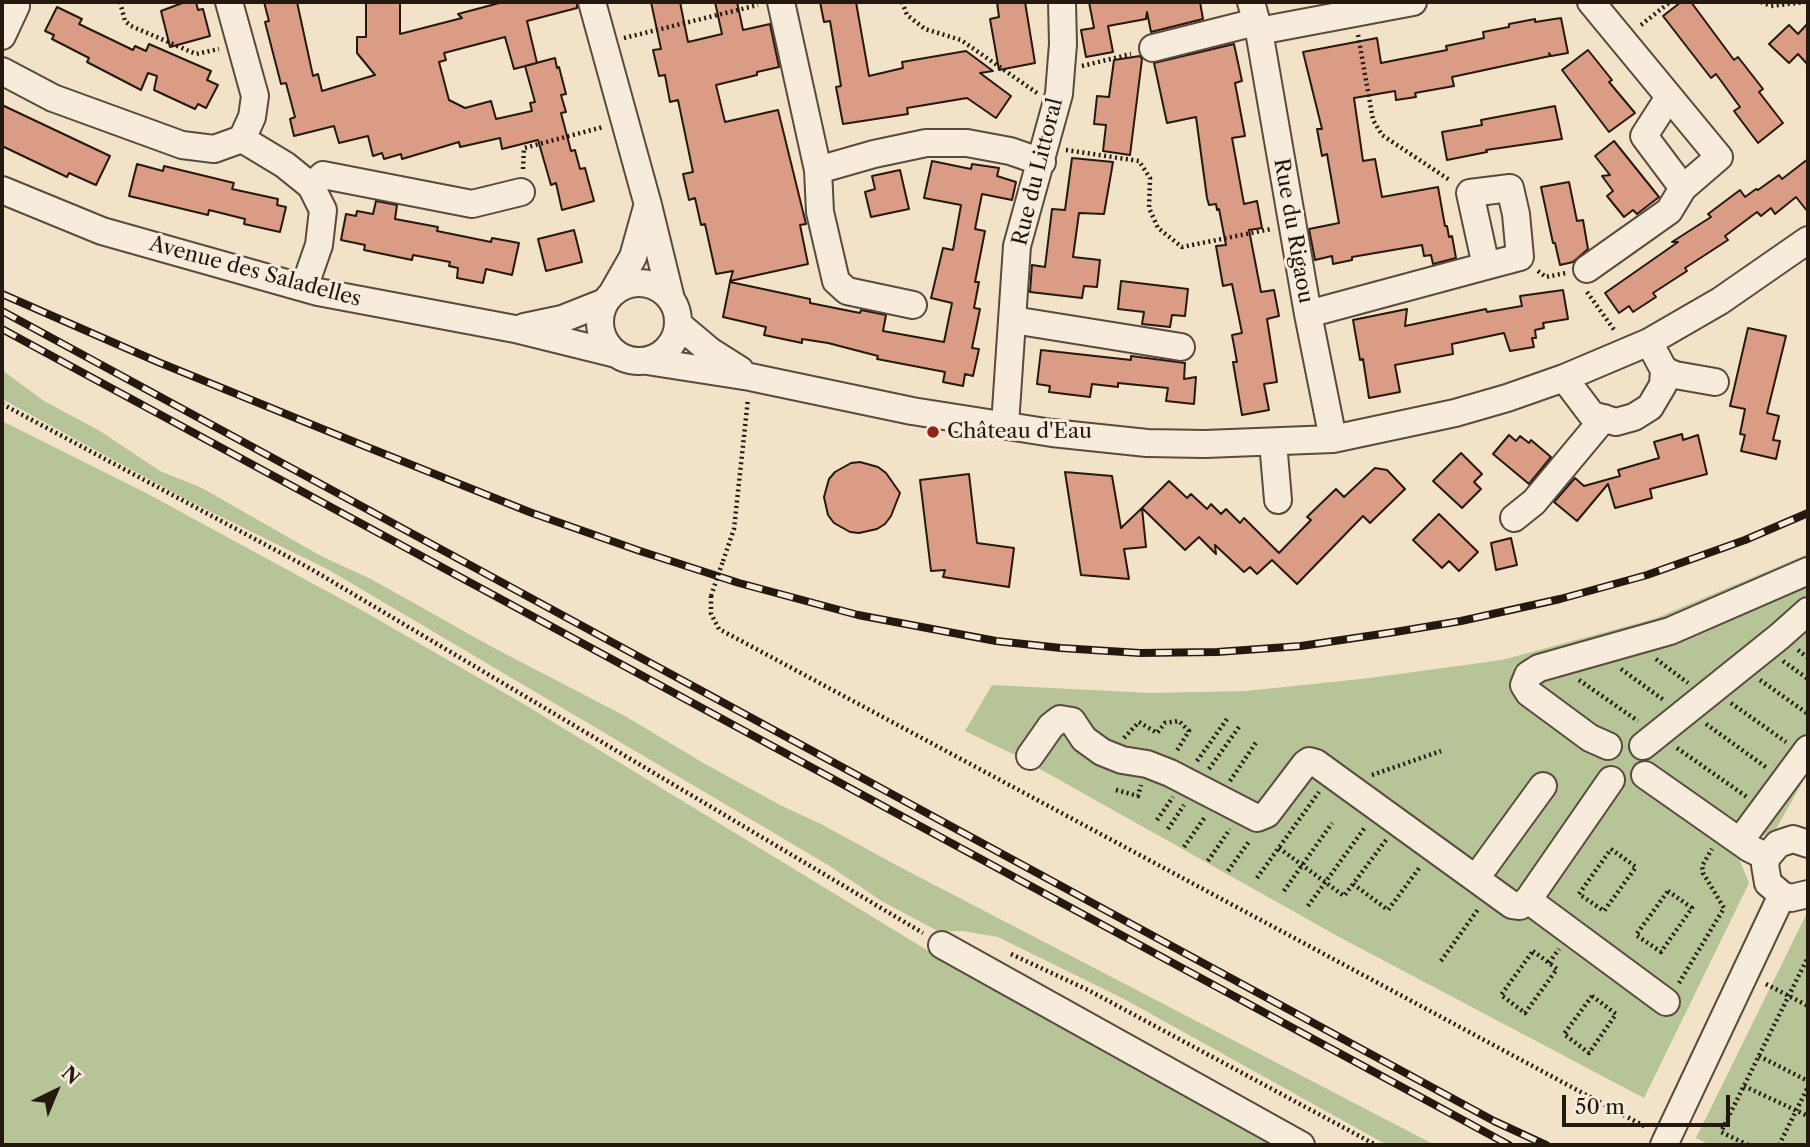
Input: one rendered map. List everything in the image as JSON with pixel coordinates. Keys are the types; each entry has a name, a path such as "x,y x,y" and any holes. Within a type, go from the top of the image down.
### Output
{"street":[{"path":"2,71 53,98 182,145 214,149 242,139 252,117 256,96 229,2"},
{"path":"592,2 674,311 676,337 669,348 647,361"},
{"name":"Rue du Littoral","path":"1005,425 1017,246 1056,107 1063,44 1062,2"},
{"path":"1153,48 1255,18 1354,13 1413,2"},
{"path":"1579,270 1669,211 1683,188 1719,157 1591,2"},
{"path":"770,3 818,170 820,212 836,281 847,291 913,305"},
{"path":"2,36 16,6"},
{"name":"Rue du Rigaou","path":"1255,18 1333,439"},
{"path":"1669,97 1644,136 1683,188"},
{"path":"242,139 285,165 311,186 323,211 318,245 304,288"},
{"path":"818,170 926,143 967,143 1044,155"},
{"path":"311,186 323,175 472,204 522,192"},
{"path":"1308,314 1520,257 1516,214 1510,188 1469,193 1486,266"},
{"name":"Avenue des Saladelles","path":"2,190 102,231 318,292 515,329 616,354"},
{"path":"648,205 633,257 600,313 603,339 616,354 633,361 750,377 912,411 1052,433 1147,443 1333,439 1455,413 1564,378 1639,346 1720,301 1808,240"},
{"path":"609,297 624,285 637,283 650,284 661,290 674,311 710,351 750,377"},
{"name":"Avenue des Saladelles","path":"515,329 562,320 609,297"},
{"path":"1013,320 1181,347"},
{"path":"1639,346 1664,370 1675,375 1715,382"},
{"path":"1564,378 1592,415 1616,422 1634,417 1650,407 1663,385 1664,370"},
{"path":"1514,519 1534,502 1604,418"},
{"path":"1273,442 1278,500"},
{"path":"1608,746 1590,738 1529,693 1524,685 1528,675 1539,668 1670,631 1808,571"},
{"path":"1643,746 1808,611"},
{"path":"1030,756 1051,726 1060,719 1072,721 1084,739 1102,752 1163,770 1257,818 1262,818 1305,764 1316,762 1512,905 1520,906 1528,900 1611,780"},
{"path":"1628,739 1643,746 1649,760 1645,775 1632,785 1611,780 1603,767 1604,753 1608,746 1628,739"},
{"path":"1732,836 1806,752"},
{"path":"1645,775 1767,857"},
{"path":"1484,884 1543,786"},
{"path":"1808,844 1793,839 1778,844 1767,857 1765,874 1774,890 1782,895 1791,898 1808,894"},
{"path":"1665,1141 1782,895"},
{"path":"1528,900 1667,1002"},
{"path":"942,945 1301,1145"}],"path":[{"path":"120,2 125,21 131,26 196,54 240,41"},
{"path":"902,2 907,15 925,29 961,40 1056,107"},
{"path":"1622,40 1670,2"},
{"path":"1761,2 1771,6 1805,2"},
{"path":"603,43 770,3"},
{"path":"1354,13 1373,120 1382,135 1469,193"},
{"path":"1061,72 1153,48"},
{"path":"522,192 524,148 624,121"},
{"path":"1044,155 1139,161 1150,178 1149,208 1158,228 1182,247 1292,224"},
{"path":"1520,257 1546,277 1579,270 1639,346"},
{"path":"750,377 734,529 710,596 710,614 719,629 1665,1141"},
{"path":"2,404 311,569 942,945"},
{"path":"1633,642 1709,693 1806,752"},
{"path":"1742,667 1808,714"},
{"path":"1112,756 1139,722 1157,733 1165,723 1179,721 1187,727 1188,735 1163,770"},
{"path":"1355,791 1364,778 1441,751"},
{"path":"1257,878 1332,774"},
{"path":"1279,848 1344,896 1389,815"},
{"path":"1308,906 1325,882 1389,815"},
{"path":"1228,871 1259,827 1262,818"},
{"path":"1284,891 1332,823"},
{"path":"1667,1002 1724,908 1703,873 1702,866 1732,836"},
{"path":"1353,884 1388,910 1433,848"},
{"path":"1611,849 1636,867 1604,911 1580,894 1611,849"},
{"path":"1441,961 1484,884"},
{"path":"1668,891 1692,908 1661,952 1636,935 1668,891"},
{"path":"1533,951 1557,969 1525,1013 1501,995 1533,951"},
{"path":"1008,953 1088,990 1376,1145"},
{"path":"1748,1145 1721,1132 1808,957"},
{"path":"1745,973 1808,1006"},
{"path":"1592,996 1616,1014 1588,1053 1564,1034 1592,996"},
{"path":"1759,1056 1808,1080"},
{"path":"1744,1086 1808,1116"},
{"path":"1779,1145 1808,1087"}],"green space":[{"path":"2,370 44,401 100,431 160,471 202,488 321,556 371,579 494,648 625,716 782,806 1435,1145 1387,1145 1124,999 998,937 963,931 938,931 883,902 828,865 329,570 187,500 2,399"},
{"path":"2,421 148,494 365,612 522,703 953,966 1283,1145 2,1145"},
{"path":"1808,554 1808,772 1776,829 1755,840 1740,861 1749,883 1644,1098 1341,938 1015,755 965,731 992,685 1151,693 1246,691 1502,660 1654,619"},
{"path":"1808,911 1808,1145 1710,1145 1696,1138"}],"building":[{"path":"185,2 196,2 198,10 203,9 210,36 170,47 161,11"},
{"path":"264,2 297,2 313,76 318,74 322,91 375,75 357,53 357,37 366,37 366,2 400,2 400,34 462,18 458,14 503,2 577,2 577,8 527,21 537,63 555,58 557,68 559,67 566,94 561,95 566,112 561,113 571,151 575,150 580,169 585,168 594,201 562,210 556,183 551,185 538,140 502,149 500,138 460,147 459,142 402,159 401,154 384,159 382,153 373,156 368,136 339,143 334,126 294,136 290,119 295,117 286,83 281,84 265,22 269,21","holes":["505,37 514,69 525,66 535,102 530,103 532,111 496,119 491,101 465,108 449,100 439,62 446,60 444,53"]},
{"path":"651,2 680,2 688,42 722,34 715,2 737,2 743,30 770,24 779,67 716,85 725,122 778,110 806,224 800,225 808,264 730,281 733,271 716,274 705,224 701,225 695,198 689,200 683,174 693,172 678,100 670,102 665,75 659,76 653,50 661,49"},
{"path":"820,2 856,2 869,76 903,68 902,62 966,51 993,71 980,73 1011,96 996,118 967,98 907,108 908,114 843,124 836,87 841,86 830,21 824,22"},
{"path":"997,2 1025,2 1035,63 999,70 990,19 999,17"},
{"path":"1089,2 1200,2 1203,19 1151,32 1147,12 1146,19 1108,26 1113,52 1086,57 1081,30 1094,28"},
{"path":"1681,2 1691,2 1734,60 1738,57 1763,89 1759,92 1783,123 1758,143 1734,111 1740,107 1716,74 1711,78 1663,16"},
{"path":"57,7 82,19 79,24 133,50 135,46 146,51 149,44 211,71 207,80 218,85 206,108 198,104 195,109 154,90 157,76 148,73 141,90 87,62 89,58 52,39 54,35 45,31"},
{"path":"1561,18 1568,53 1551,56 1549,53 1550,56 1452,77 1454,86 1415,93 1416,97 1396,100 1395,91 1354,98 1363,161 1375,159 1382,197 1438,187 1445,226 1449,237 1452,236 1456,258 1433,264 1431,255 1424,256 1422,245 1352,257 1352,260 1333,264 1332,256 1315,260 1309,229 1339,223 1327,154 1322,156 1317,129 1322,129 1303,52 1377,38 1381,63 1447,50 1446,46 1484,38 1483,32 1509,27 1509,24"},
{"path":"1808,23 1808,65 1798,54 1789,63 1769,44 1789,25 1798,34"},
{"path":"1234,44 1242,81 1235,83 1245,136 1232,138 1244,204 1257,201 1262,228 1249,230 1261,292 1274,290 1279,316 1267,319 1277,382 1264,384 1269,410 1242,415 1233,362 1237,362 1232,335 1242,333 1232,284 1223,286 1216,246 1226,245 1219,209 1217,210 1216,204 1209,205 1207,198 1196,117 1167,123 1154,63"},
{"path":"1588,50 1612,80 1609,82 1635,113 1609,132 1562,70"},
{"path":"1140,56 1142,59 1130,155 1103,151 1106,125 1094,124 1097,96 1109,97 1114,60"},
{"path":"2,105 110,156 96,185 69,173 67,177 2,146"},
{"path":"1555,106 1562,139 1486,150 1487,152 1447,160 1442,132 1482,125 1481,120"},
{"path":"1614,141 1659,197 1637,214 1633,210 1624,217 1607,196 1613,191 1602,176 1610,175 1595,156"},
{"path":"1072,158 1113,162 1104,214 1079,213 1073,257 1100,260 1097,287 1084,286 1082,298 1030,292 1032,265 1045,267 1052,209 1065,210"},
{"path":"1808,159 1808,212 1796,197 1775,214 1771,208 1761,216 1757,212 1725,236 1728,240 1653,293 1656,297 1633,312 1629,306 1619,313 1605,293 1678,242 1672,242 1711,217 1708,214 1740,190 1745,197 1779,175 1782,179"},
{"path":"932,161 971,169 972,164 999,168 997,176 1016,182 1012,200 982,194 975,229 985,231 975,282 979,282 974,308 980,309 972,348 979,349 973,376 965,374 963,386 943,382 945,372 877,359 878,356 828,343 802,339 802,343 764,335 766,327 723,317 730,282 810,299 810,303 886,315 883,331 944,342 952,303 931,298 943,248 953,250 961,205 924,198"},
{"path":"137,164 163,171 164,166 234,183 232,189 278,199 277,205 286,207 280,232 244,224 245,219 209,210 208,215 129,196"},
{"path":"900,170 909,209 871,217 865,192 875,189 872,176"},
{"path":"1569,182 1577,221 1583,220 1588,249 1573,262 1560,265 1541,187"},
{"path":"376,201 397,205 395,219 438,227 437,231 491,242 492,238 519,243 512,275 486,269 483,283 457,278 458,268 449,266 450,262 413,255 412,260 364,250 365,245 341,240 346,214 356,216 357,211 373,214"},
{"path":"574,230 582,262 546,271 538,239"},
{"path":"1121,281 1188,289 1185,316 1172,315 1170,327 1142,324 1144,312 1118,309"},
{"path":"1563,290 1568,319 1543,323 1544,328 1535,330 1536,338 1532,338 1534,347 1510,351 1504,333 1452,344 1453,354 1395,365 1400,392 1369,398 1353,320 1407,309 1405,326 1486,309 1487,312 1522,306 1520,296"},
{"path":"1748,328 1786,336 1767,413 1779,416 1773,440 1780,441 1776,459 1741,451 1745,435 1740,434 1745,409 1730,406"},
{"path":"1041,350 1131,360 1131,356 1185,363 1184,379 1196,377 1194,404 1166,401 1168,388 1118,383 1118,387 1092,384 1090,397 1049,392 1050,386 1037,384"},
{"path":"1682,434 1683,440 1698,435 1707,474 1650,489 1652,498 1615,508 1608,484 1577,521 1554,502 1575,478 1584,486 1620,476 1618,470 1659,458 1654,442"},
{"path":"1509,435 1516,441 1520,436 1529,443 1531,440 1551,457 1529,484 1493,454"},
{"path":"1461,453 1482,474 1474,482 1481,489 1462,508 1433,481"},
{"path":"860,462 878,467 886,473 900,493 885,524 877,529 859,533 850,532 834,523 828,515 824,497 829,479 835,472 851,463"},
{"path":"1375,468 1387,470 1405,489 1370,523 1363,516 1297,584 1272,560 1257,574 1250,567 1244,572 1215,545 1216,554 1199,537 1185,550 1142,508 1169,481 1187,498 1191,494 1207,509 1211,504 1221,514 1226,509 1240,523 1244,518 1279,553 1311,520 1307,517 1336,489 1344,497"},
{"path":"1065,472 1112,476 1121,528 1142,508 1146,547 1124,549 1129,579 1081,575"},
{"path":"969,474 977,543 1014,548 1009,587 943,577 945,570 931,571 920,480"},
{"path":"1439,514 1478,552 1459,571 1449,561 1442,568 1413,540"},
{"path":"1511,538 1517,565 1496,570 1491,543"}],"railway":[{"path":"2,294 158,362 357,443 532,513 640,551 739,583 858,615 996,641 1140,653 1217,652 1301,646 1395,632 1461,621 1560,599 1647,575 1745,540 1808,513"},
{"path":"2,311 1494,1121 1546,1145"},
{"path":"2,329 1509,1145"}],"place":[{"name":"Château d'Eau","path":"933,432"}]}
